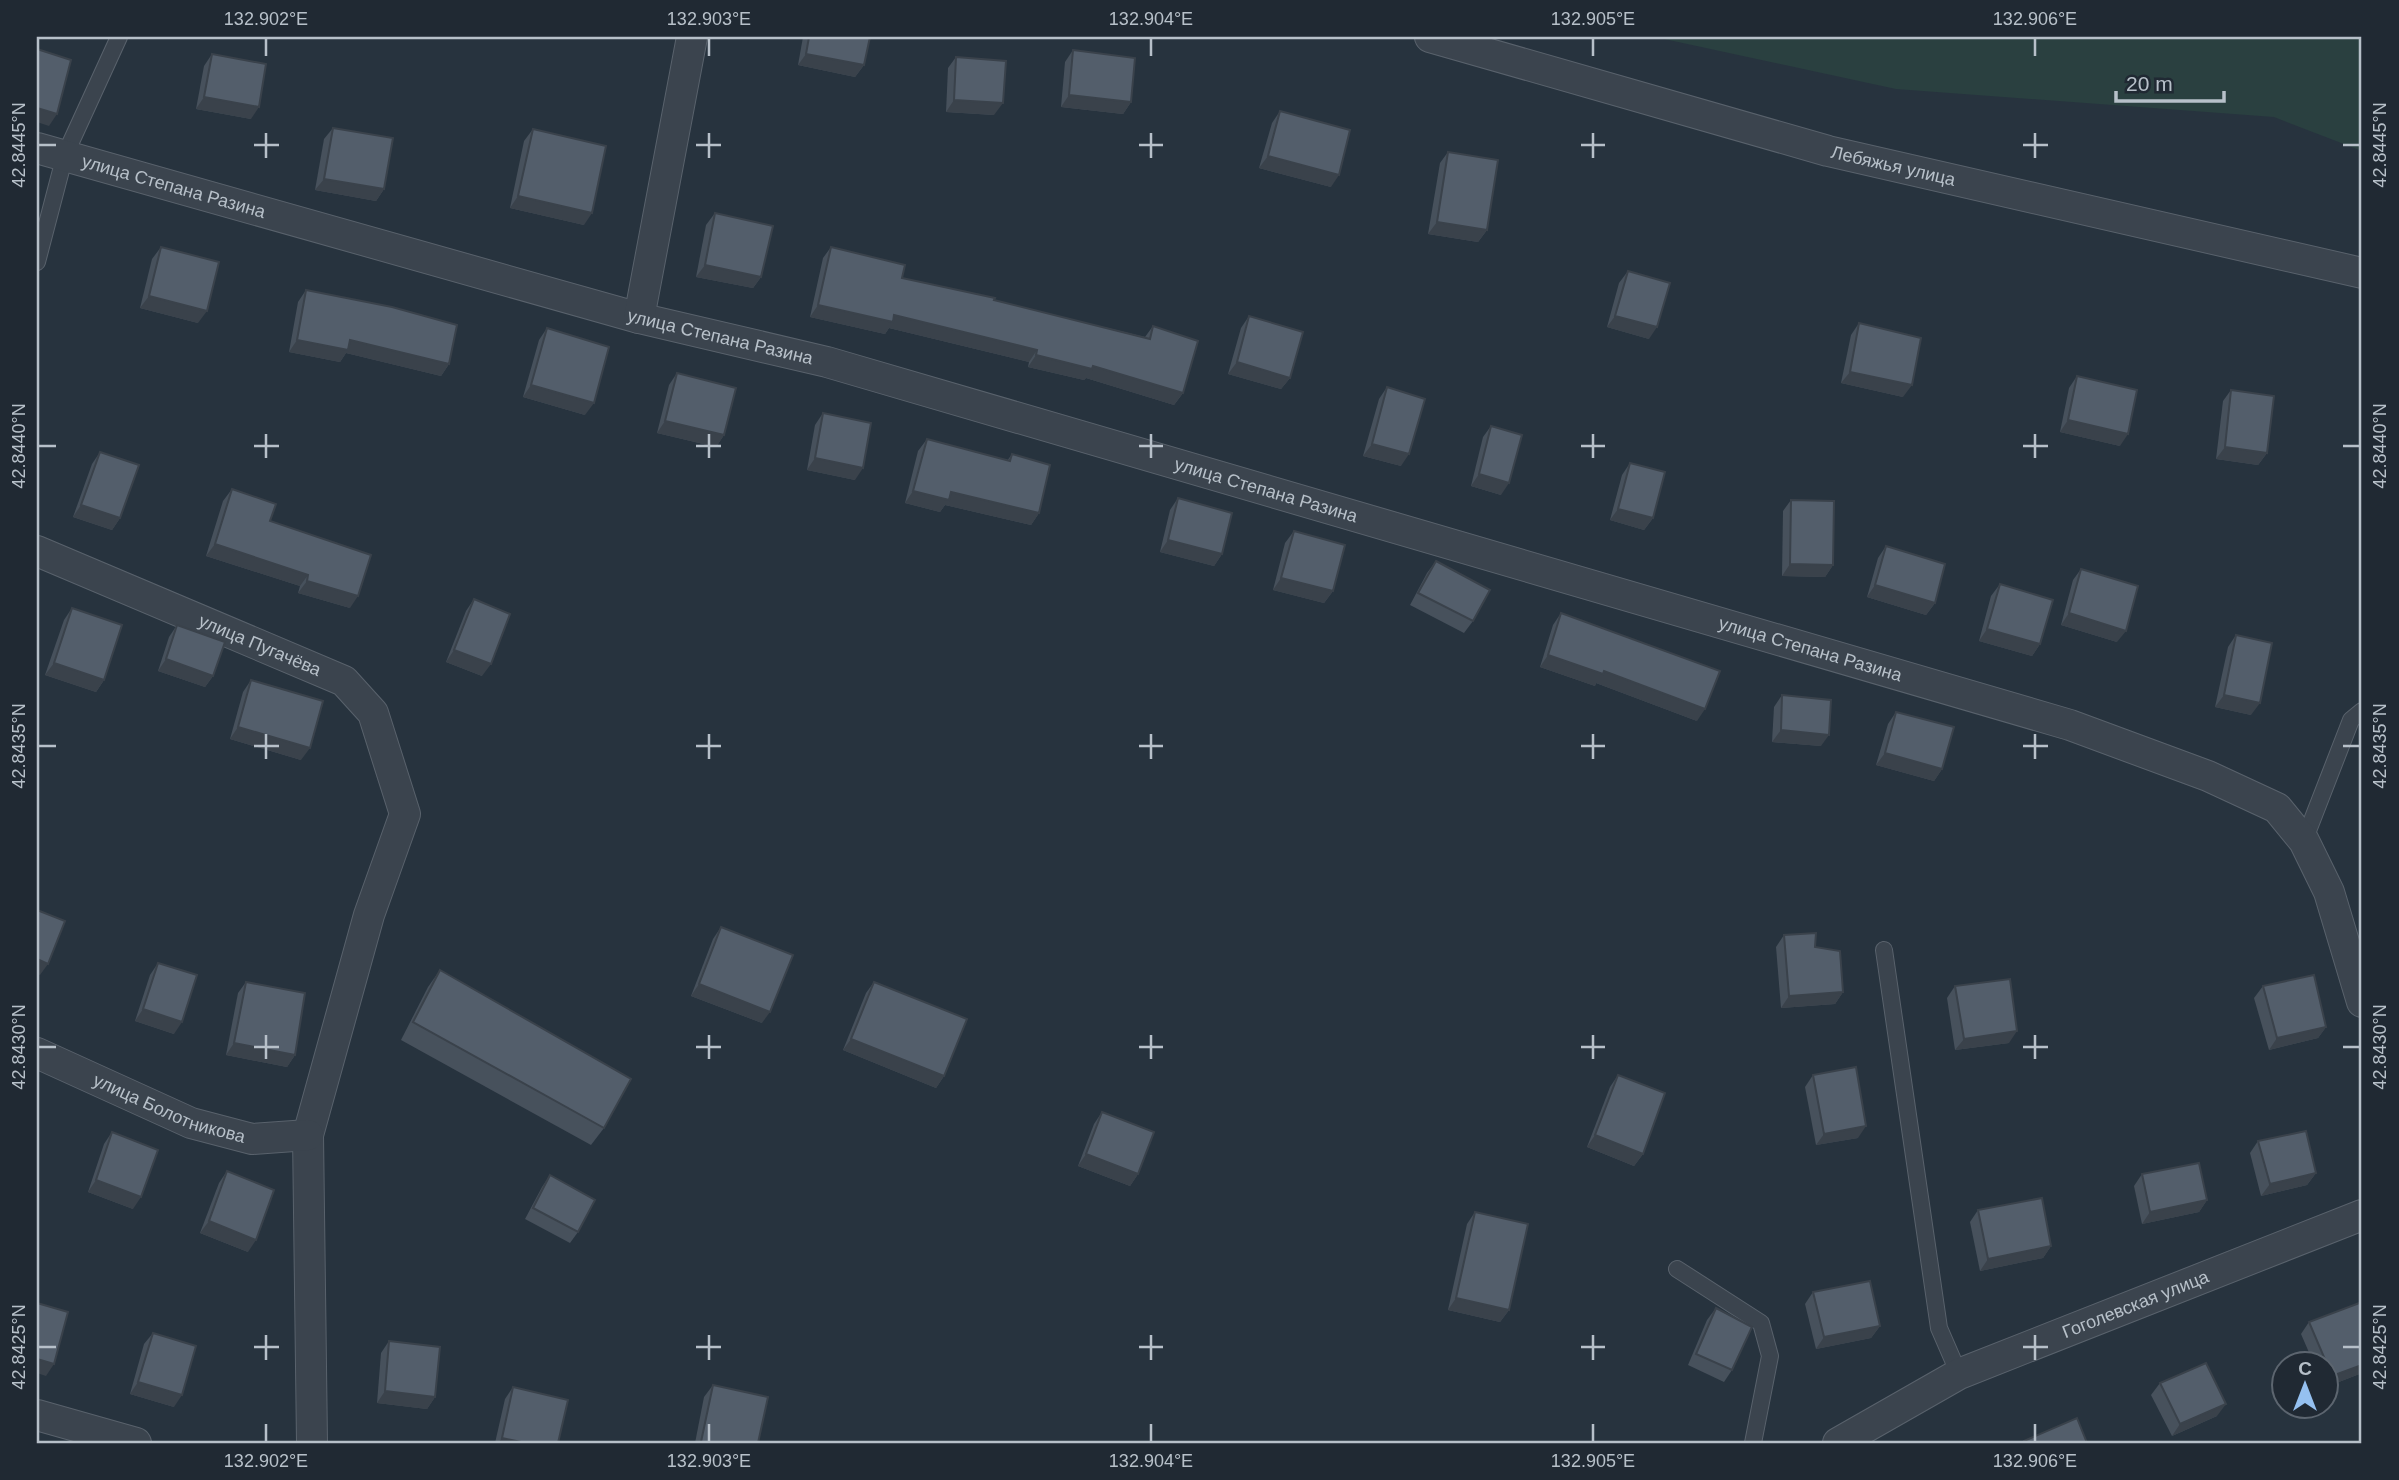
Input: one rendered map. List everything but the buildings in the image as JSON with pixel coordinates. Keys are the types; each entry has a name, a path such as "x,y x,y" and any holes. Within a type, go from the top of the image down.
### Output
{"street":[{"path":"639,318 692,37"},
{"name":"Лебяжья улица","path":"1430,37 1828,151 2362,273"},
{"name":"улица Степана Разина","path":"51,151 639,318 827,362 2070,725 2208,776 2277,808 2304,841 2355,951 2362,1002"},
{"name":"улица Пугачёва","path":"37,551 344,681 373,713 405,814 369,915 308,1135"},
{"name":"улица Болотникова","path":"37,1053 191,1123 252,1139 308,1135"},
{"path":"308,1135 312,1443"},
{"name":"Гоголевская улица","path":"1838,1443 1959,1374 2362,1215"},
{"path":"37,1415 136,1443"}],"lane":[{"path":"37,262 51,151 119,37"},
{"path":"2304,841 2351,720 2362,711"},
{"path":"1884,950 1939,1328 1959,1374"},
{"path":"1677,1269 1761,1323 1770,1356 1753,1443"}],"green space":[{"path":"1655,37 2362,37 2362,151 2274,117 1896,89"}]}
